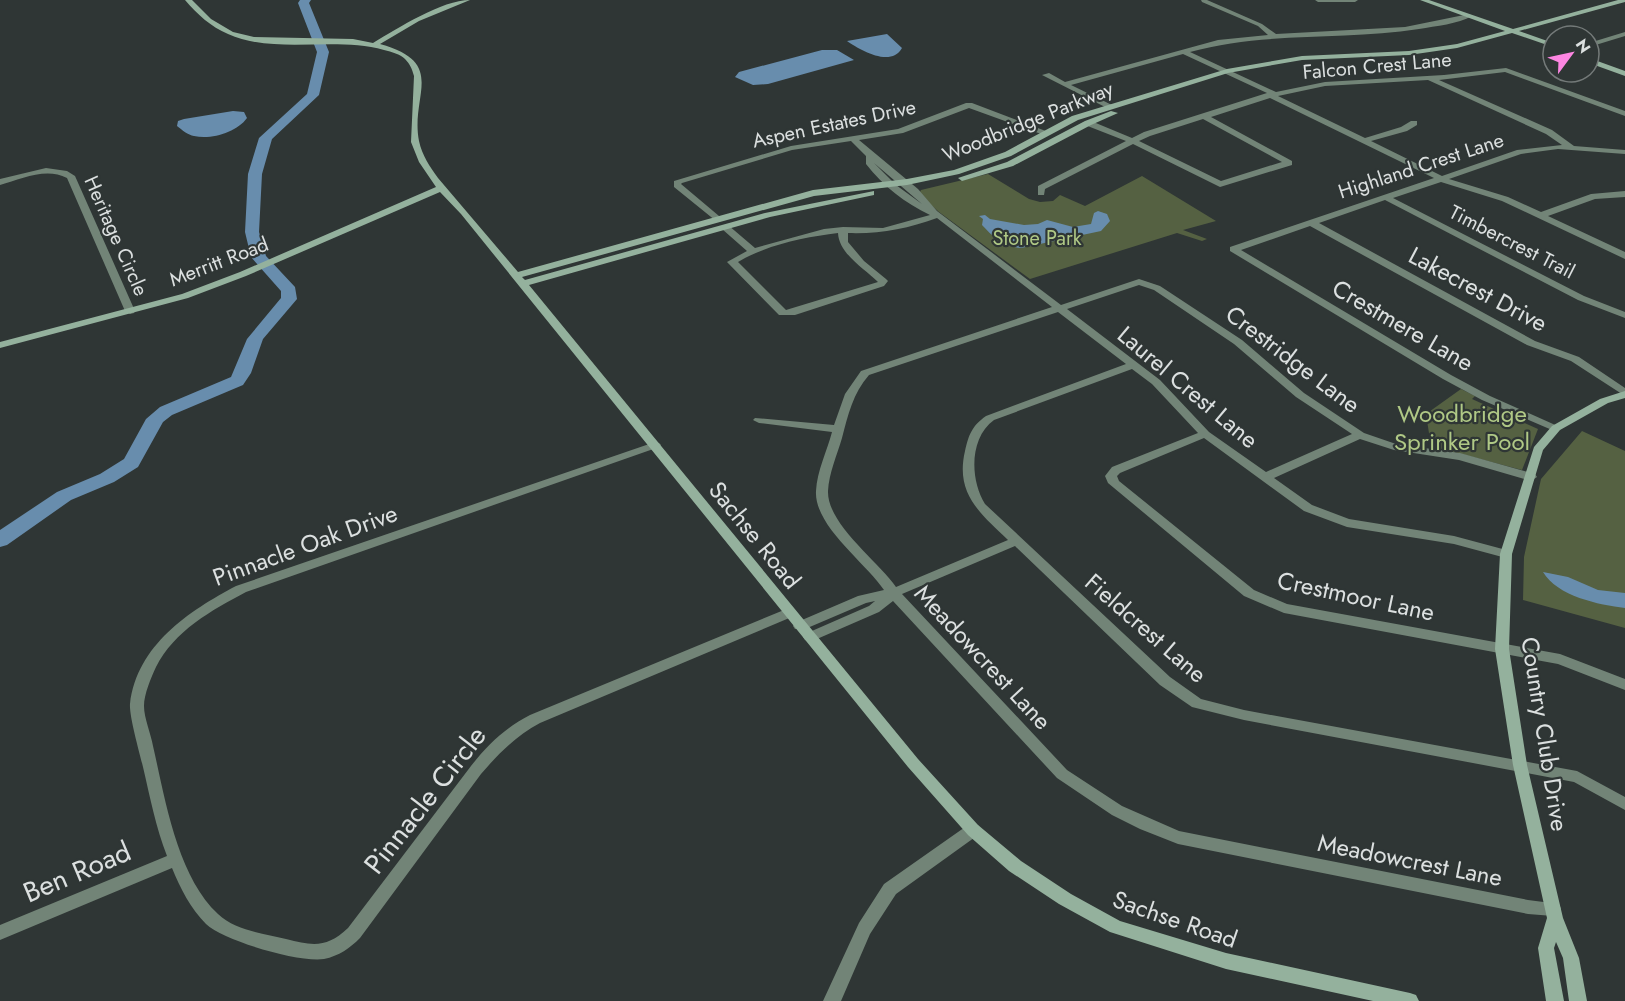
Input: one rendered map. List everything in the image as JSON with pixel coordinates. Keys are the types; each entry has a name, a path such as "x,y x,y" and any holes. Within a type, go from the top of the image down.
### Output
{"main road":[{"name":"Sachse Road","path":"188,0 208,23 222,30 265,40 374,45 401,54 415,65 417,73 413,128 416,144 430,173 913,763 974,830 1015,866 1065,899 1116,927 1226,961 1410,1001"},
{"path":"374,45 417,20 467,0"},
{"path":"1423,0 1541,43"},
{"name":"Woodbridge Parkway","path":"1231,75 1299,64 1390,60 1462,52 1625,0"},
{"name":"Woodbridge Parkway","path":"519,280 818,202 903,187 942,184 1010,164 1088,123 1231,75 1302,58 1435,50 1518,34 1625,7"},
{"path":"1601,65 1625,74"},
{"name":"Woodbridge Parkway","path":"903,187 982,164 1075,118 1218,74"},
{"path":"519,280 716,218 823,191 888,184"},
{"name":"Merritt Road","path":"0,345 185,296 243,274 442,188"},
{"name":"Country Club Drive","path":"1578,1001 1571,958 1554,914 1520,765 1502,649 1506,554 1538,449 1556,428 1604,401 1625,394"},
{"name":"Country Club Drive","path":"1554,914 1546,948 1555,1001"}],"street":[{"path":"1318,0 1355,0"},
{"path":"1204,1 1260,25 1275,37"},
{"path":"1065,84 1218,42 1275,37 1382,34 1417,29 1468,16"},
{"path":"1601,41 1625,34"},
{"path":"1183,51 1442,179 1500,196 1625,256"},
{"path":"1174,54 1218,74 1231,75"},
{"name":"Falcon Crest Lane","path":"1041,193 1041,188 1080,171 1132,141 1270,95 1338,82 1429,78 1506,70 1625,114"},
{"path":"1046,75 1109,107"},
{"path":"1429,78 1549,132 1571,147"},
{"name":"Aspen Estates Drive","path":"716,218 677,185 678,182 791,148 854,140 914,127 969,105 1047,133"},
{"path":"1088,123 1132,141 1220,184 1232,183 1289,163 1204,116"},
{"path":"1364,141 1414,123"},
{"path":"854,140 870,157 881,163 903,187"},
{"name":"Highland Crest Lane","path":"1233,249 1533,149 1571,147 1625,152"},
{"name":"Laurel Crest Lane","path":"870,157 870,164 888,184 903,187 1061,307 1089,333 1156,382 1205,434 1308,508 1328,518 1454,540 1506,554"},
{"name":"Heritage Circle","path":"0,182 45,172 60,171 71,176 130,311"},
{"name":"Laurel Crest Lane","path":"903,187 916,206 938,215"},
{"path":"1542,215 1594,195 1625,194"},
{"name":"Timbercrest Trail","path":"1385,197 1581,298 1625,315"},
{"path":"843,230 843,242 861,263 883,281 873,287 791,313 777,309 734,267 732,262 754,252 819,233 843,230 885,230 938,215"},
{"name":"Lakecrest Drive","path":"1310,222 1531,343 1575,359 1625,394"},
{"path":"725,227 754,252"},
{"name":"Crestmere Lane","path":"1233,249 1447,377 1486,398 1556,428"},
{"name":"Meadowcrest Lane","path":"1143,282 1061,307 865,374 854,385 838,429 824,486 822,498 831,520 886,580 893,593 1062,774 1092,798 1131,820 1178,837 1554,914"},
{"name":"Crestridge Lane","path":"1143,282 1157,288 1238,342 1300,395 1360,435 1394,447 1460,457 1531,477"},
{"name":"Fieldcrest Lane","path":"1133,365 990,418 979,426 967,478 971,493 1016,541 1165,681 1197,703 1244,715 1577,777 1625,804"},
{"path":"759,420 838,429"},
{"name":"Crestmoor Lane","path":"1205,434 1116,471 1111,476 1112,480 1249,593 1265,602 1560,659 1625,685"},
{"path":"1264,477 1360,435"},
{"name":"Pinnacle Oak Drive","path":"175,860 137,706 141,681 150,664 161,647 189,618 206,606 251,585 655,446"},
{"path":"800,626 863,599 893,593 1016,541"},
{"path":"810,637 874,609 893,593"},
{"name":"Pinnacle Circle","path":"175,860 198,903 213,920 237,934 309,953 336,949 354,933 476,770 494,748 515,730 579,699 789,613"},
{"path":"832,1001 880,901 890,889 974,830"},
{"name":"Ben Road","path":"0,933 175,860"}],"green space":[{"name":"Stone Park","path":"988,174 1029,199 1040,202 1053,201 1060,195 1085,206 1142,176 1216,221 1183,230 1207,239 1202,241 1177,233 1030,279 939,212 919,194 921,190"},
{"name":"Woodbridge Sprinker Pool","path":"1461,389 1475,396 1472,399 1538,429 1522,470 1431,446 1426,414"},
{"path":"1582,431 1625,451 1625,628 1523,600 1524,557 1541,479"}],"water":[{"path":"887,34 902,48 891,57 875,55 847,41"},
{"path":"822,50 837,50 854,60 768,84 753,85 735,77 739,72"},
{"path":"233,111 244,112 247,118 231,131 216,136 192,135 177,126 178,121 184,119"},
{"path":"1098,211 1107,214 1110,221 1101,231 1021,248 1009,246 994,237 982,225 983,219 979,216 985,215 990,219 1024,225 1038,224 1047,220 1073,227 1091,224 1094,213"},
{"path":"1543,572 1568,577 1598,590 1625,593 1625,608 1591,602 1568,593 1549,580"}],"waterway":[{"path":"0,540 64,496 107,478 131,463 144,443 155,419 166,411 237,381 243,373 249,350 255,339 289,299 289,290 259,257 252,232 255,174 266,138 313,95 323,52 303,3 306,0"}]}
